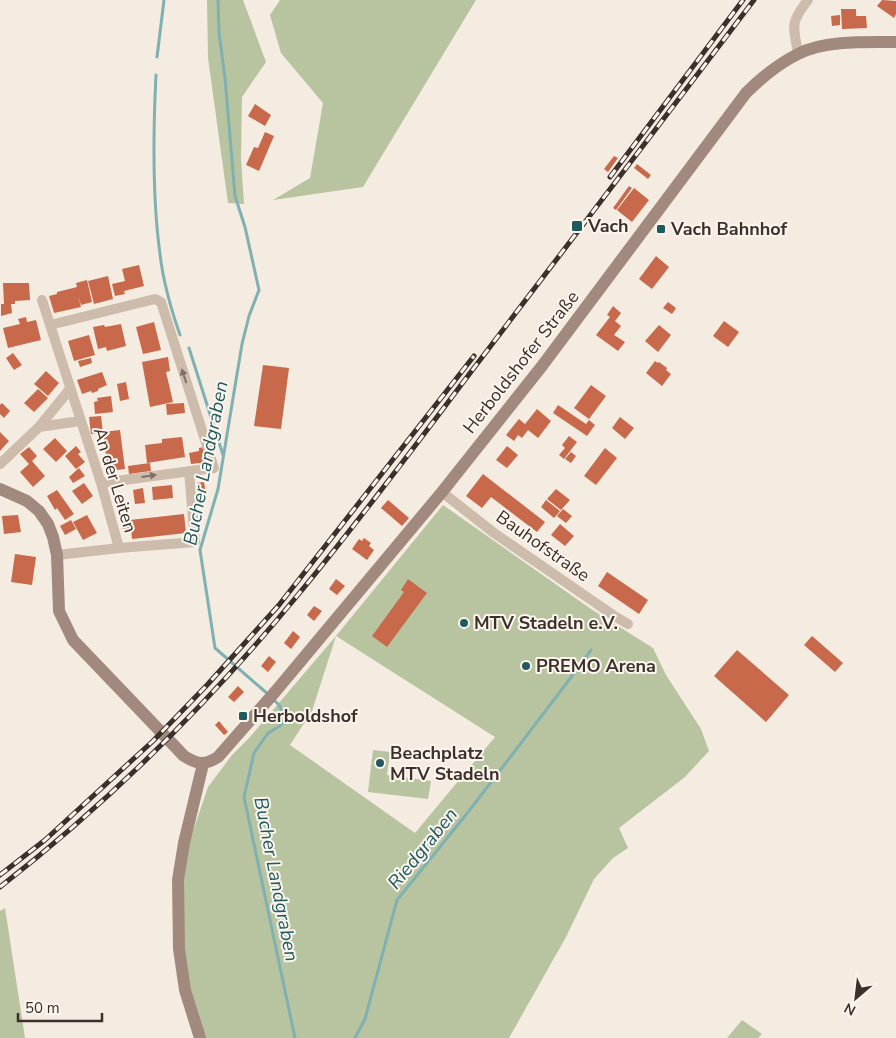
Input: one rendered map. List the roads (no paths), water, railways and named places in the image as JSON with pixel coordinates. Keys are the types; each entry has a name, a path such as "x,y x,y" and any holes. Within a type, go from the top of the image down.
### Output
{"street":[{"path":"798,53 793,25 796,15 808,0"},
{"name":"Herboldshofer Straße","path":"203,764 218,758 442,492 547,359 746,93 762,77 798,53 823,46 896,42"},
{"path":"50,325 155,298 161,302 214,468 101,483"},
{"name":"An der Leiten","path":"42,300 101,483 119,548"},
{"path":"0,464 39,427 70,390"},
{"name":"An der Leiten","path":"39,427 80,421"},
{"path":"57,555 195,542 189,470"},
{"path":"0,489 27,501 39,511 48,524 57,555 59,611 73,640 179,752 190,760 203,764 184,844 178,880 179,949 185,990 200,1038"},
{"name":"Bauhofstraße","path":"442,492 494,533 628,624"}],"waterway":[{"path":"157,57 164,0"},
{"name":"Bucher Landgraben","path":"218,0 219,33 225,78 235,196 245,227 259,290 249,316 242,344 218,489 200,550 215,648 269,695"},
{"path":"156,75 154,164 157,232 165,285 180,335"},
{"path":"189,348 223,455"},
{"name":"Riedgraben","path":"355,1038 365,1019 397,900 469,811 591,650"},
{"name":"Bucher Landgraben","path":"273,699 279,705 285,718 280,726 268,733 254,753 244,797 295,1038"}],"railway":[{"path":"610,177 743,0"},
{"path":"0,887 119,786 193,713 263,636 321,567 367,508 754,0"},
{"path":"0,875 45,840 153,741 208,684 279,605 474,356"}],"place":[{"name":"Vach","path":"577,226"},
{"name":"Vach Bahnhof","path":"661,229"},
{"name":"MTV Stadeln e.V.","path":"464,623"},
{"name":"PREMO Arena","path":"526,666"},
{"name":"Herboldshof","path":"243,716"},
{"name":"Beachplatz MTV Stadeln","path":"380,763"}]}
